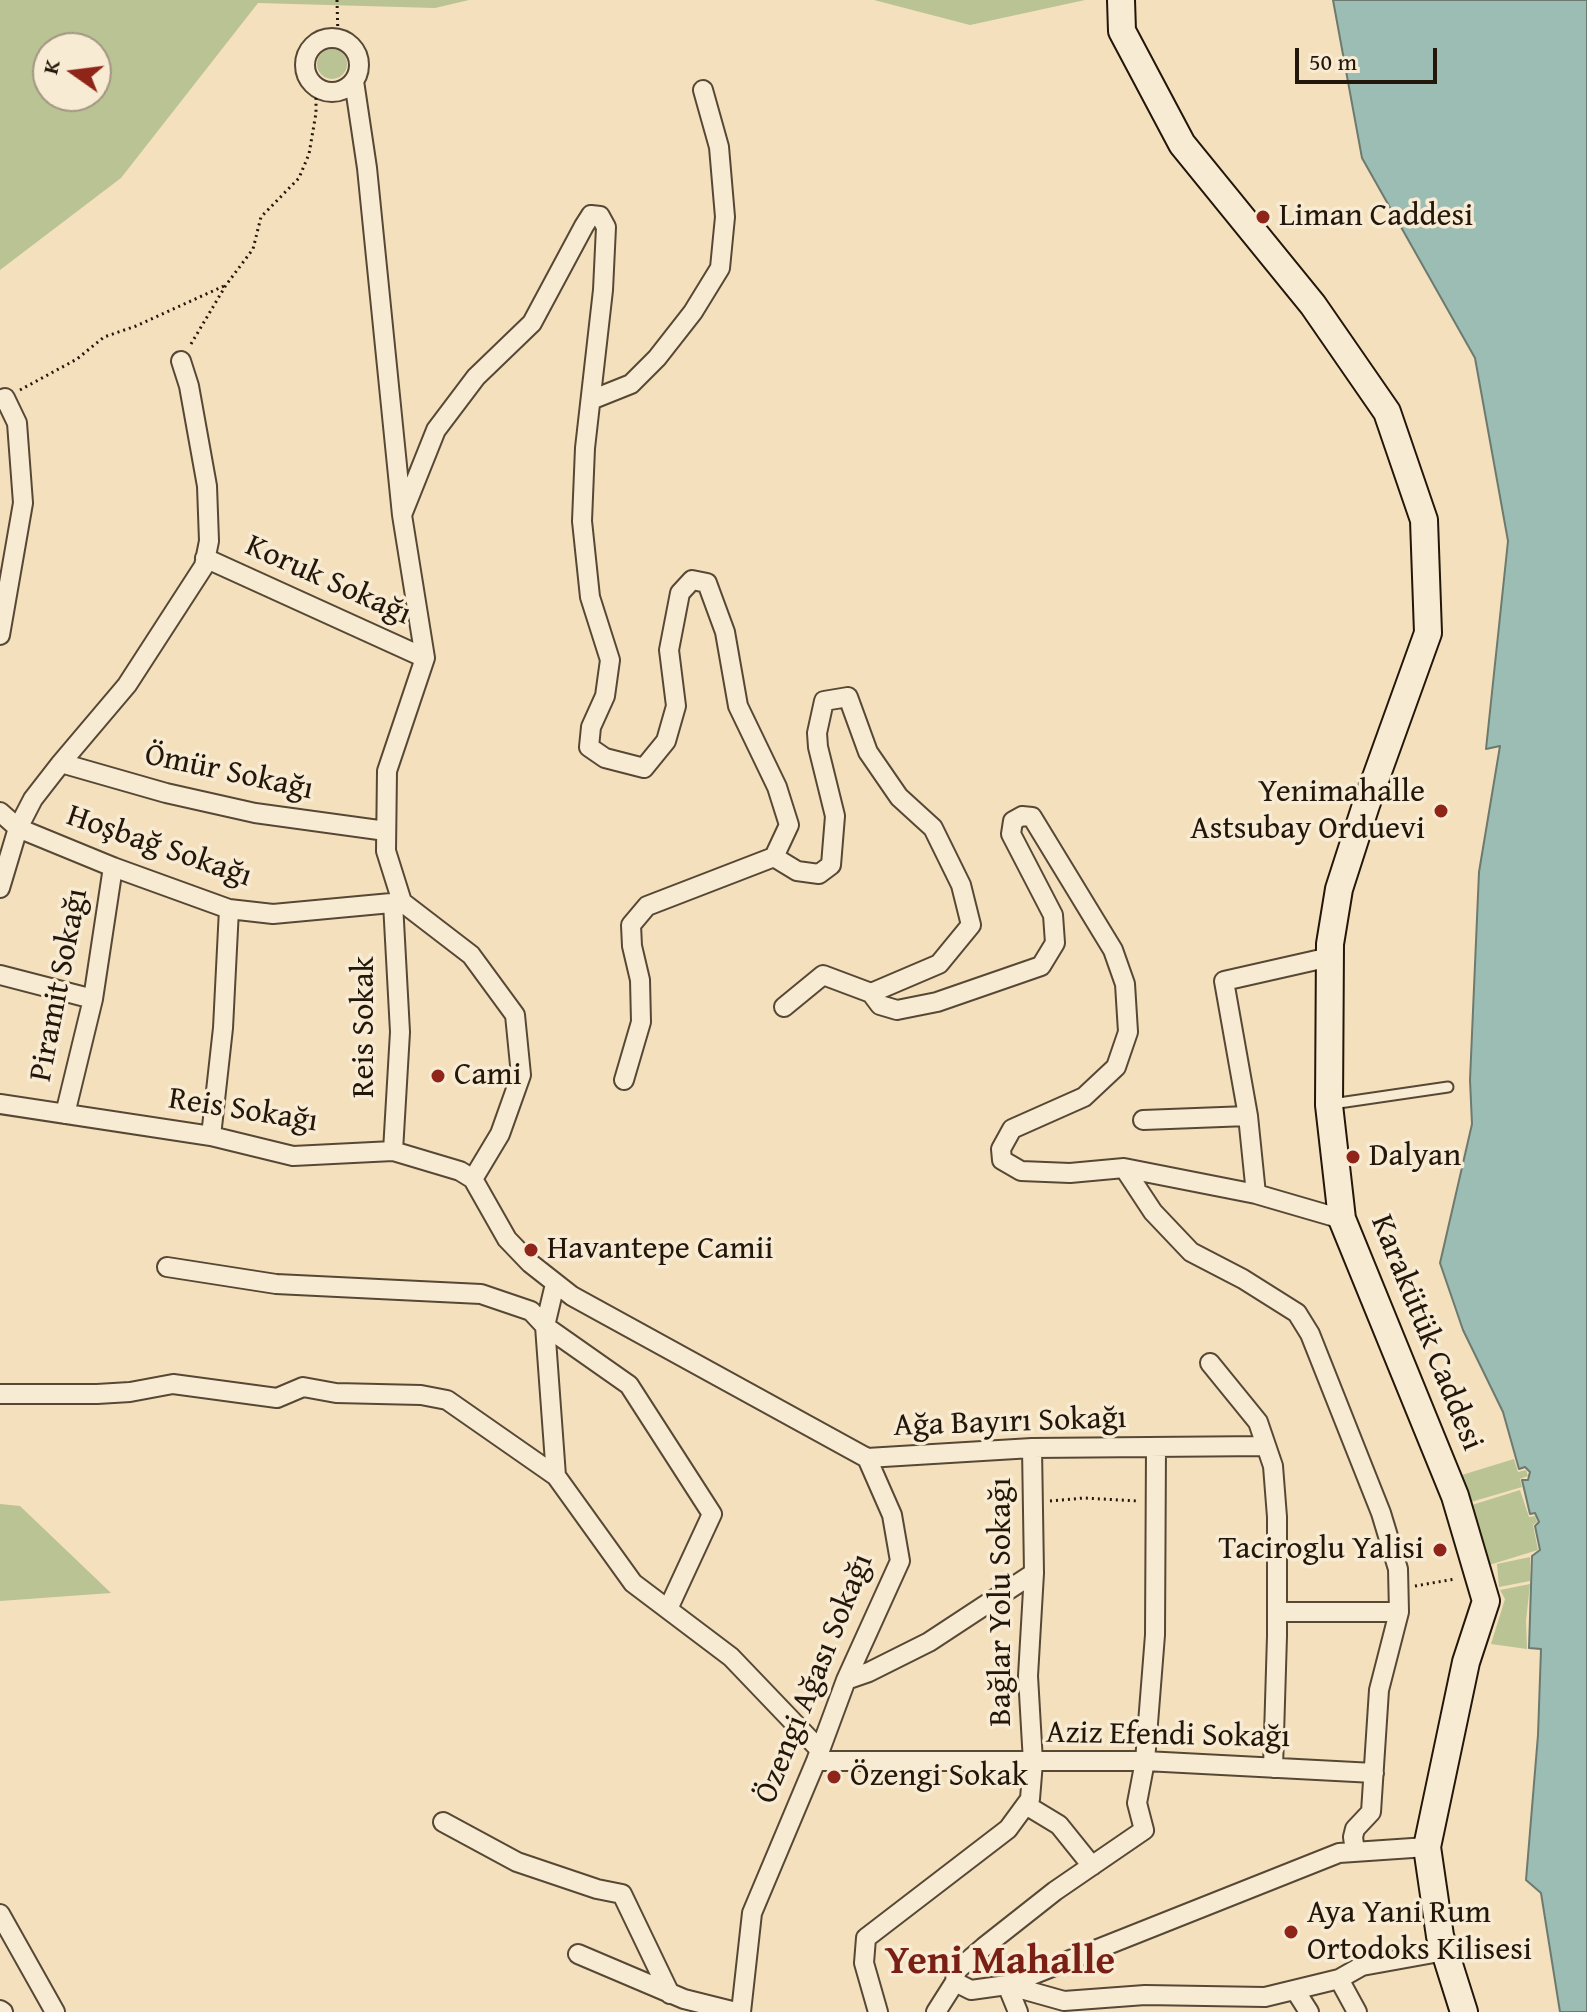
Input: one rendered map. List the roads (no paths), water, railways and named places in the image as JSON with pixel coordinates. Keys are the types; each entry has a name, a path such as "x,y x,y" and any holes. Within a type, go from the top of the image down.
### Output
{"main road":[{"name":"Karakütük Caddesi","path":"1121,0 1122,31 1182,144 1313,305 1387,412 1424,520 1428,633 1339,889 1330,957 1329,1105 1342,1219 1455,1496 1486,1601 1466,1662 1427,1847 1440,1936 1464,2012"}],"street":[{"path":"354,81 336,92 316,87 305,69 305,58 310,48 328,37 338,38 356,50 359,60 359,71 354,81 367,168 402,515 425,658"},
{"path":"591,400 631,384 657,358 693,312 720,268 725,217 719,147 703,90"},
{"path":"402,515 436,430 476,377 532,323 584,226 591,215 600,216 606,227 604,274 585,448 582,521 590,597 610,660 605,696 591,727 589,747 605,758 644,768 666,741 676,706 669,650 680,593 692,580 707,583 725,632 738,706 777,787 789,825 774,857 647,906 631,925 632,946 640,980 641,1022 624,1080"},
{"path":"0,888 18,828 33,799 127,685 204,566 209,541 207,486 189,386 181,361"},
{"path":"0,635 23,503 17,423 2,399"},
{"name":"Koruk Sokağı","path":"205,558 425,658"},
{"name":"Reis Sokak","path":"393,1151 400,1032 398,903 386,851 387,771 425,658"},
{"path":"774,857 797,871 819,874 831,865 835,816 817,733 824,701 848,697 868,752 899,797 933,828 961,885 971,925 939,964 871,993"},
{"name":"Ömür Sokağı","path":"61,763 166,793 255,813 386,831"},
{"name":"Hoşbağ Sokağı","path":"0,812 18,828 229,909 273,914 398,903"},
{"path":"784,1007 823,975 871,993 880,1005 897,1010 937,1002 1041,966 1055,943 1053,915 1011,834 1013,821 1022,816 1032,817 1113,950 1125,984 1128,1032 1116,1067 1084,1097 1012,1129 1001,1149 1002,1160 1021,1171 1070,1173 1124,1168 1256,1194 1342,1219"},
{"name":"Piramit Sokağı","path":"65,1114 93,999 113,867"},
{"path":"398,903 471,955 515,1015 521,1075 500,1134 473,1179 507,1239 555,1284 867,1458"},
{"path":"211,1136 223,1028 229,909"},
{"path":"1256,1194 1248,1116 1224,981 1330,957"},
{"path":"0,975 93,999"},
{"name":"Reis Sokağı","path":"0,1104 211,1136 293,1156 393,1151 460,1171 473,1179"},
{"path":"1143,1120 1248,1116"},
{"path":"1124,1168 1153,1212 1191,1252 1243,1279 1297,1313 1310,1334 1381,1513 1398,1569 1399,1612 1379,1690 1371,1812 1355,1829 1355,1852"},
{"path":"167,1267 276,1284 481,1294 531,1311 545,1326 629,1385 712,1514 668,1609"},
{"path":"555,1284 545,1326 556,1476"},
{"path":"1210,1363 1258,1422 1273,1466 1277,1612 1273,1768"},
{"path":"0,1394 97,1394 173,1384 277,1398 303,1387 336,1393 421,1395 447,1400 556,1476 633,1583 731,1657 818,1756"},
{"name":"Ağa Bayırı Sokağı","path":"867,1458 1032,1448 1266,1446"},
{"name":"Bağlar Yolu Sokağı","path":"1026,1805 1030,1799 1033,1762 1028,1676 1034,1573 1032,1448"},
{"path":"936,2012 955,1982 956,1971 1144,1830 1137,1803 1145,1761 1155,1635 1156,1448"},
{"name":"Özengi Ağası Sokağı","path":"739,2012 752,1913 818,1756 846,1680 900,1561 892,1515 867,1458"},
{"path":"846,1680 929,1642 1034,1573"},
{"path":"1277,1612 1399,1612"},
{"name":"Aziz Efendi Sokağı","path":"818,1756 1033,1762 1145,1761 1374,1773"},
{"path":"878,2012 864,1963 866,1938 1008,1829 1026,1805 1059,1825 1092,1866"},
{"path":"443,1822 517,1862 597,1889 622,1894 670,1994"},
{"path":"955,1982 971,1990 1007,1985 1339,1853 1427,1847"},
{"path":"0,1914 55,2012"},
{"path":"1007,1985 1064,2001 1145,1995 1269,2005 1295,1990 1339,1979 1362,1966 1445,1951"},
{"path":"578,1954 670,1994 739,2012"},
{"path":"1339,1979 1357,2012"},
{"path":"1007,1985 1018,2012"},
{"path":"1295,1990 1309,2012"}],"lane":[{"path":"1329,1105 1448,1087"}],"water":[{"path":"1333,0 1587,0 1587,2012 1560,2012 1541,1893 1526,1880 1538,1735 1541,1649 1529,1648 1532,1556 1540,1550 1535,1526 1539,1522 1535,1513 1530,1514 1522,1480 1528,1480 1530,1472 1525,1467 1519,1469 1503,1412 1463,1330 1440,1263 1472,1124 1470,1080 1479,872 1500,746 1486,749 1508,541 1475,358 1362,158"}],"place":[{"name":"Liman Caddesi","path":"1263,217"},
{"name":"Yenimahalle Astsubay Orduevi","path":"1441,811"},
{"name":"Cami","path":"438,1076"},
{"name":"Dalyan","path":"1353,1157"},
{"name":"Havantepe Camii","path":"531,1250"},
{"name":"Taciroglu Yalisi","path":"1440,1550"},
{"name":"Özengi Sokak","path":"834,1777"},
{"name":"Aya Yani Rum Ortodoks Kilisesi","path":"1291,1932"}],"district":[{"name":"Yeni Mahalle","path":"1000,1963"}]}
